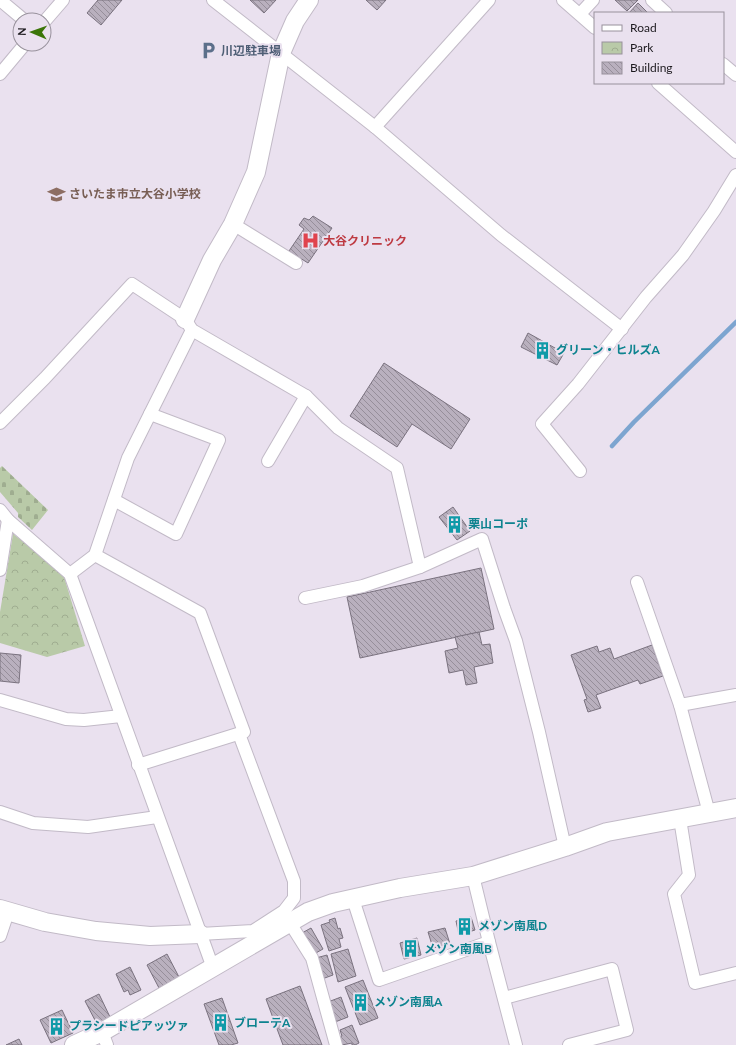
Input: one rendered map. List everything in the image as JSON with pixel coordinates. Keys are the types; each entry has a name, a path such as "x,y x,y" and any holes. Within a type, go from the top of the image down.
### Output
{"street":[{"path":"0,0 14,12"},
{"path":"52,13 63,0"},
{"path":"213,0 375,127 501,235 622,329"},
{"path":"70,574 95,555 128,458 150,414 188,324 212,260 233,224 256,172 281,53 295,21 309,0"},
{"path":"375,127 489,0"},
{"path":"563,0 594,27"},
{"path":"580,14 593,0"},
{"path":"652,0 665,12"},
{"path":"0,74 19,52"},
{"path":"724,65 736,75"},
{"path":"659,84 736,152"},
{"path":"580,472 542,424 578,384 646,297 683,255 714,211 736,175"},
{"path":"233,224 296,263"},
{"path":"0,422 45,378 132,284 188,324 306,396 338,428 397,468 420,567"},
{"path":"268,461 306,396"},
{"path":"114,500 176,534 218,440 150,414"},
{"path":"0,510 8,520 70,574 138,765 213,968"},
{"path":"0,570 8,520"},
{"path":"305,598 363,586 420,567 482,539 516,641 539,732 565,847"},
{"path":"95,555 200,613 244,732 138,765"},
{"path":"637,582 680,705 709,813"},
{"path":"680,705 736,695"},
{"path":"0,700 66,718 84,720 121,716"},
{"path":"0,936 4,911 45,922 96,931 150,936 254,931 284,911 294,898 294,881 239,734"},
{"path":"74,1045 105,1039 213,968 308,912 333,903 400,888 474,876 607,832 736,808"},
{"path":"0,812 33,823 88,827 157,817"},
{"path":"680,819 690,875 674,894 695,983 736,973"},
{"path":"474,876 489,942 516,1045"},
{"path":"353,899 379,980 489,942"},
{"path":"290,923 312,958 336,1045"},
{"path":"504,998 612,969 628,1030 569,1045"}],"green space":[{"path":"2,466 48,510 32,530 18,517 18,513 0,492 0,468"},
{"path":"13,534 62,570 85,646 47,657 0,643 0,612"}],"building":[{"path":"98,0 122,0 101,25 87,13"},
{"path":"250,0 276,0 264,13"},
{"path":"366,0 386,0 377,10"},
{"path":"615,0 638,0 627,11"},
{"path":"638,3 647,12 630,12"},
{"path":"257,47 260,55 253,57 250,49"},
{"path":"313,216 332,228 308,263 289,251 304,229 299,225 304,218 309,220"},
{"name":"グリーン・ヒルズA","path":"528,333 564,353 557,365 521,347"},
{"path":"384,363 470,419 451,449 412,424 397,447 350,416"},
{"name":"栗山コーポ","path":"453,507 470,531 457,540 439,517"},
{"path":"481,568 494,629 360,658 347,597"},
{"path":"479,632 482,645 490,644 493,663 474,667 477,683 466,685 463,670 449,673 445,651 458,648 455,637"},
{"path":"652,645 663,676 640,684 638,680 596,695 601,708 588,712 584,700 587,699 571,655 597,646 599,652 610,648 614,659"},
{"path":"0,653 21,655 19,683 0,681"},
{"name":"メゾン南風D","path":"471,917 475,930 459,935 456,921"},
{"path":"335,918 338,929 340,928 343,938 339,939 341,947 329,951 321,925 330,922 329,920"},
{"path":"311,928 323,949 314,954 302,933"},
{"path":"445,928 450,944 433,948 428,932"},
{"name":"メゾン南風B","path":"417,938 421,955 404,959 400,943"},
{"path":"348,949 356,976 338,982 331,954"},
{"path":"167,954 179,977 159,988 147,965"},
{"path":"327,955 333,975 322,979 316,958"},
{"path":"130,967 141,990 130,995 128,990 124,992 116,974"},
{"name":"メゾン南風A","path":"363,980 378,1018 360,1025 345,987"},
{"path":"300,986 322,1045 283,1045 266,999"},
{"path":"99,994 110,1017 97,1024 85,1001"},
{"path":"341,997 348,1017 335,1022 328,1002"},
{"name":"ブローテA","path":"222,998 238,1043 231,1045 219,1045 204,1004"},
{"name":"プラシードピアッツァ","path":"62,1010 73,1033 51,1043 40,1020"},
{"path":"352,1025 359,1043 355,1045 352,1045 352,1043 342,1045 339,1037 342,1036 340,1030"},
{"path":"19,1039 22,1045 6,1045"}],"waterway":[{"path":"612,446 634,422 736,322"}],"place":[{"name":"川辺駐車場","path":"208,51"},
{"name":"さいたま市立大谷小学校","path":"56,194"},
{"name":"大谷クリニック","path":"310,241"},
{"name":"グリーン・ヒルズA","path":"543,350"},
{"name":"栗山コーポ","path":"455,524"},
{"name":"メゾン南風D","path":"465,926"},
{"name":"メゾン南風B","path":"411,949"},
{"name":"メゾン南風A","path":"361,1002"},
{"name":"ブローテA","path":"221,1023"},
{"name":"プラシードピアッツァ","path":"56,1026"}]}
